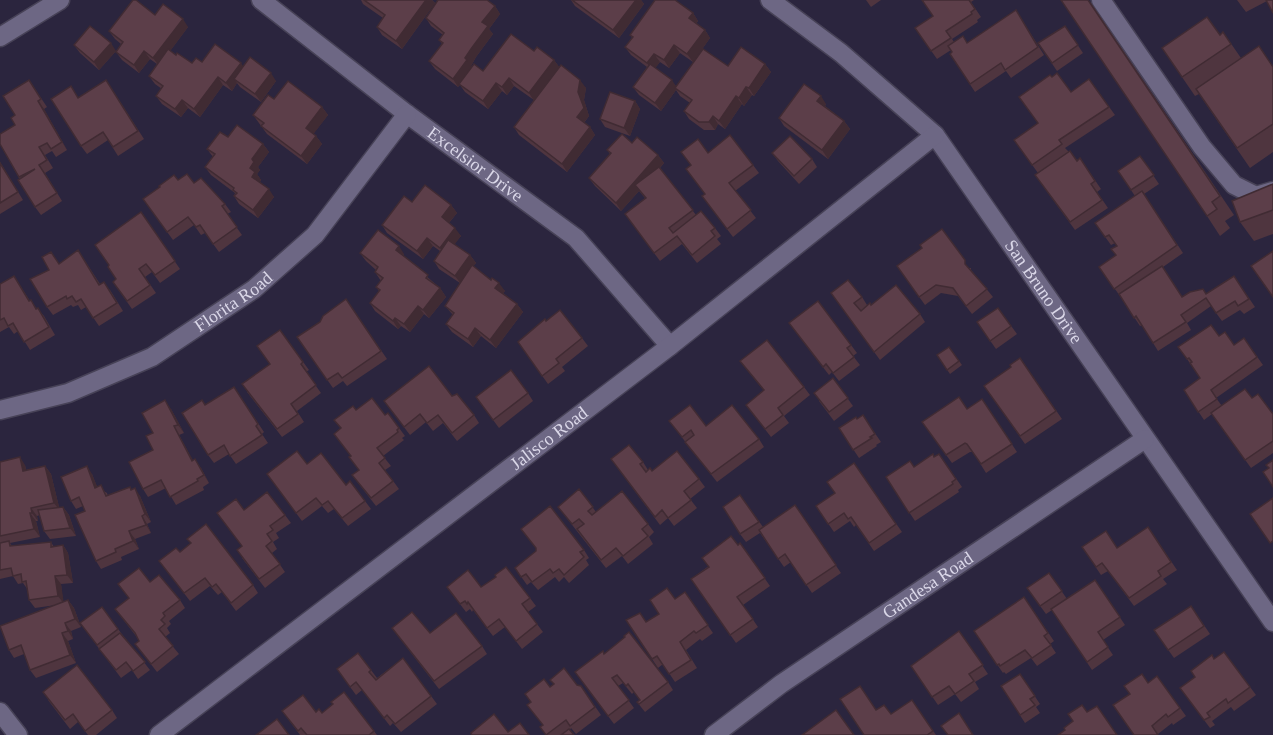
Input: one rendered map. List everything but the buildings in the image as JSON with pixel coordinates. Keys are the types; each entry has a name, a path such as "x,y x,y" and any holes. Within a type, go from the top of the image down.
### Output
{"street":[{"path":"0,37 60,0"},
{"name":"Excelsior Drive","path":"261,0 407,114 576,238 670,346"},
{"name":"San Bruno Drive","path":"770,0 841,53 935,135 1273,622"},
{"path":"1107,4 1202,147 1234,184 1256,196 1273,192"},
{"name":"Florita Road","path":"0,410 68,393 152,357 254,289 315,235 407,114"},
{"name":"Jalisco Road","path":"159,735 670,346 935,135"},
{"name":"Gandesa Road","path":"714,735 781,684 1145,439"},
{"path":"0,712 18,735"}]}
